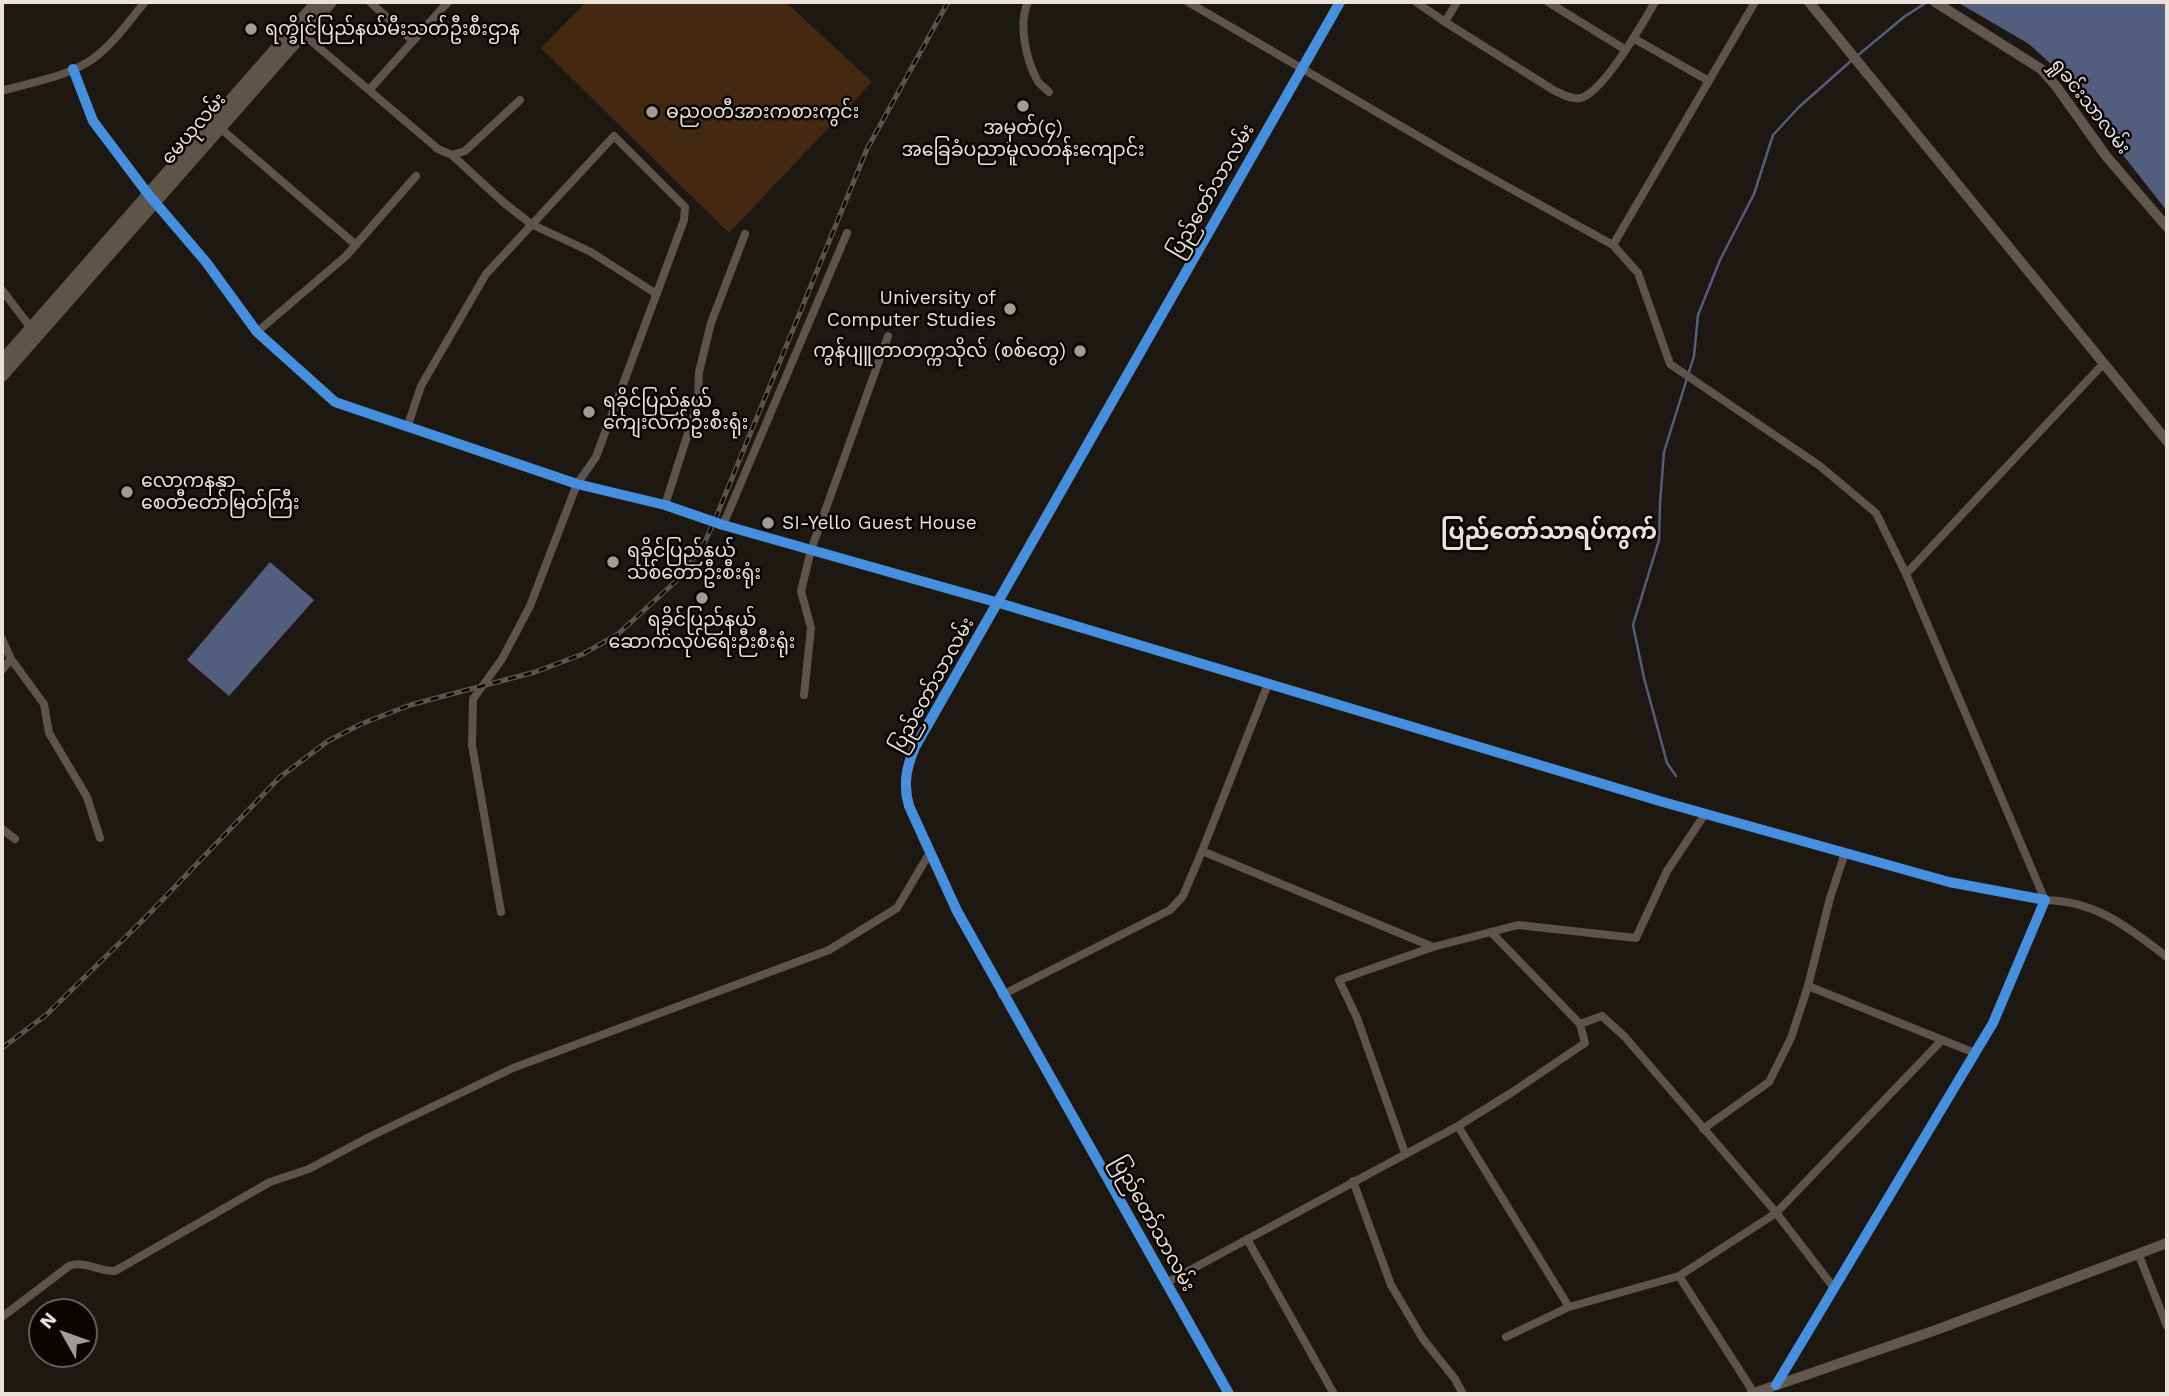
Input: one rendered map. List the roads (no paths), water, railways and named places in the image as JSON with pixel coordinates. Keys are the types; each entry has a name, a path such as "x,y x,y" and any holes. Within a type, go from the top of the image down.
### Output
{"main road":[{"name":"မေယုလမ်း","path":"2,376 317,2"},
{"name":"မေယုလမ်း","path":"2,361 151,198 220,128 331,2"}],"street":[{"path":"2,91 73,69 91,60 108,46 145,2"},
{"path":"370,2 413,41"},
{"path":"370,89 448,2"},
{"path":"1028,2 1024,9 1025,44 1037,82 1049,92"},
{"path":"1188,2 1459,160 1613,245 1638,273 1670,364 1820,466 1877,513 1906,574 2046,900 1993,1023 1776,1385"},
{"name":"ပြည်တော်သာလမ်း","path":"1229,1394 957,911 929,854 907,798 906,775 909,761 1340,2"},
{"path":"1416,2 1555,91 1572,98 1582,97 1595,88 1626,50 1655,2"},
{"path":"1445,22 1457,2"},
{"path":"1548,2 1626,50"},
{"path":"1613,245 1755,2"},
{"path":"1809,2 2167,441"},
{"name":"ရှုခင်းသာလမ်း","path":"1935,2 2041,69 2106,156 2167,228"},
{"path":"303,34 438,149 452,155 531,224 591,252 655,293"},
{"path":"1633,38 1709,81"},
{"path":"73,69 93,121 151,198 206,262 257,331 335,401 577,484 665,505 723,525 999,603 1704,814 1949,882 2046,900 2066,900 2095,908 2141,936 2167,957"},
{"path":"452,155 465,151 520,100"},
{"path":"220,128 356,244"},
{"path":"408,425 421,386 486,274 614,136 685,207 684,220 596,457 577,484 530,606 502,659 473,699 472,745 501,912"},
{"path":"257,331 346,256 416,176"},
{"path":"723,525 846,233"},
{"path":"665,505 698,402 699,372 711,323 745,234"},
{"path":"2,290 31,328"},
{"path":"804,695 811,628 801,591 811,551 888,335"},
{"path":"1906,574 2104,363"},
{"path":"2,639 11,659 44,704 49,733 87,797 100,838"},
{"path":"2,670 11,659"},
{"path":"1003,995 1170,910 1183,896 1268,684"},
{"path":"1405,1153 1357,1018 1339,980 1433,947 1518,925 1636,938 1667,871 1704,814"},
{"path":"2,829 15,839"},
{"path":"1202,851 1433,947"},
{"path":"1703,1129 1769,1082 1791,1038 1844,853"},
{"path":"2,1317 69,1266 76,1263 106,1271 115,1270 271,1182 309,1169 513,1068 829,950 897,908 929,854"},
{"path":"1166,1283 1458,1126 1585,1043 1580,1024 1491,932"},
{"path":"1808,986 1975,1053"},
{"path":"1580,1024 1602,1016 1625,1037 1776,1213 1834,1288"},
{"path":"1506,1337 1569,1307 1679,1276 1776,1213 1942,1040"},
{"path":"1458,1126 1569,1307"},
{"path":"1353,1181 1391,1285 1423,1339 1455,1379 1463,1394"},
{"path":"1247,1239 1334,1394"},
{"path":"1679,1276 1753,1394 1936,1330 2167,1243"},
{"path":"2138,1253 2167,1326"}],"water":[{"path":"1957,2 2167,2 2167,211 2052,65 2029,44"},
{"path":"270,562 314,600 229,696 187,660"}],"waterway":[{"path":"1857,56 1904,17 1927,2"},
{"path":"1676,776 1667,763 1633,625 1659,540 1664,452 1694,356 1698,315 1720,260 1754,194 1773,135 1799,107 1852,60"}],"railway":[{"path":"2,1048 46,1015 145,918 280,777 328,741 361,724 410,705 535,672 583,654 618,634 675,582 702,548 714,522 867,149 948,2"}],"place":[{"name":"ရက္ခိုင်ပြည်နယ်မီးသတ်ဦးစီးဌာန","path":"251,29"},
{"name":"အမှတ်(၄) အခြေခံပညာမူလတန်းကျောင်း","path":"1023,106"},
{"name":"ဓညဝတီအားကစားကွင်း","path":"652,112"},
{"name":"University of Computer Studies","path":"1010,309"},
{"name":"ကွန်ပျူတာတက္ကသိုလ် (စစ်တွေ)","path":"1080,351"},
{"name":"ရခိုင်ပြည်နယ် ကျေးလက်ဦးစီးရုံး","path":"589,412"},
{"name":"လောကနန္ဒာ စေတီတော်မြတ်ကြီး","path":"127,492"},
{"name":"SI-Yello Guest House","path":"768,523"},
{"name":"ရခိုင်ပြည်နယ် သစ်တောဦးစီးရုံး","path":"613,562"},
{"name":"ရခိုင်ပြည်နယ် ဆောက်လုပ်ရေးဉီးစီးရုံး","path":"702,598"}],"district":[{"name":"ပြည်တော်သာရပ်ကွက်","path":"1549,532"}]}
